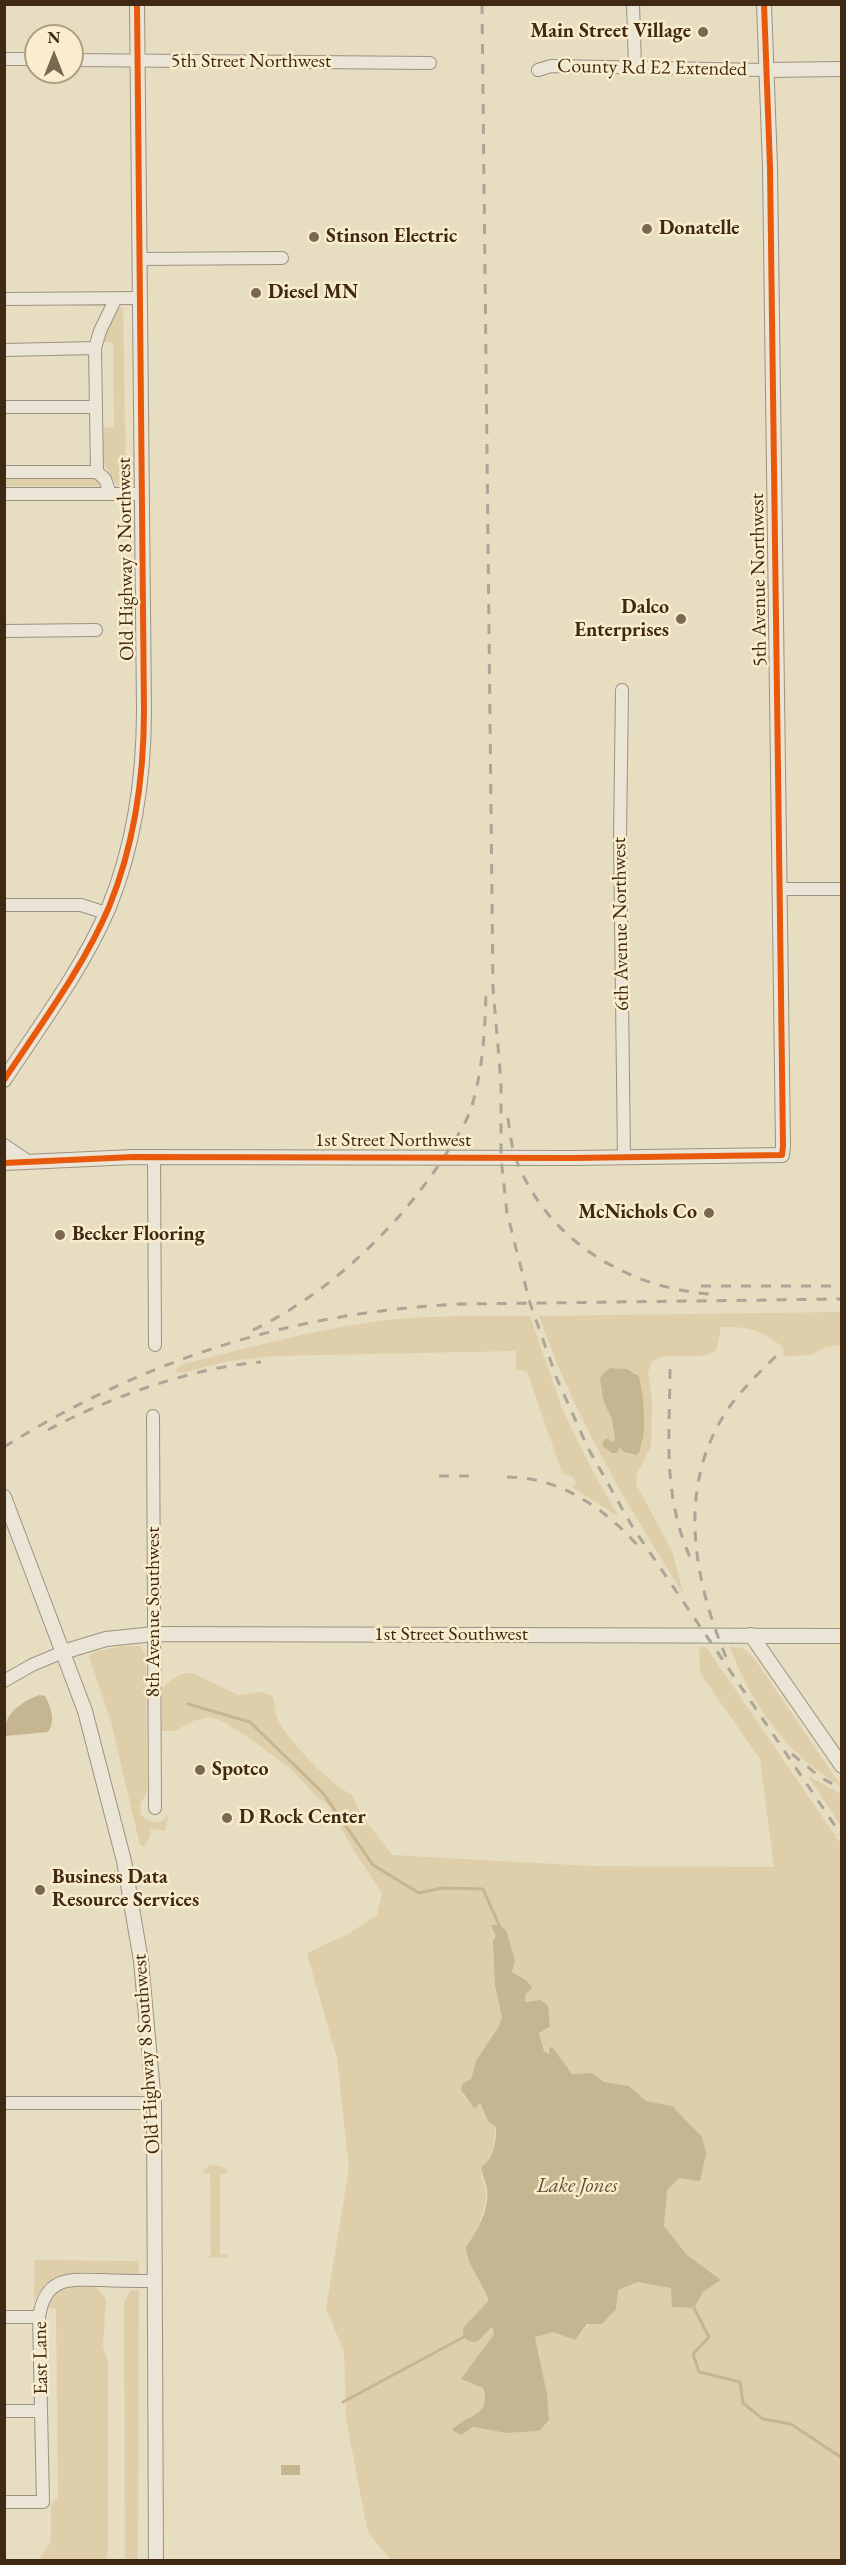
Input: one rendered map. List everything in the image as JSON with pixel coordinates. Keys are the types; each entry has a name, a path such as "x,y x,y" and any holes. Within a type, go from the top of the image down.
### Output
{"street":[{"name":"Old Highway 8 Northwest","path":"4,1080 77,967 106,913 131,840 142,772 144,710 137,4"},
{"path":"633,4 635,67"},
{"name":"5th Avenue Northwest","path":"764,4 770,167 782,1155"},
{"path":"4,59 24,59"},
{"name":"5th Street Northwest","path":"84,60 430,63"},
{"name":"County Rd E2 Extended","path":"538,70 550,66 766,70"},
{"path":"766,70 842,69"},
{"path":"140,259 282,258"},
{"path":"97,472 95,348 100,330 116,298"},
{"path":"4,299 140,298"},
{"path":"4,350 95,348"},
{"path":"4,407 95,407"},
{"path":"4,472 97,472 105,479 110,494"},
{"path":"4,494 142,494"},
{"path":"4,631 96,630"},
{"name":"6th Avenue Northwest","path":"622,690 620,838 624,1157"},
{"path":"779,889 842,889"},
{"path":"4,905 81,905 106,913"},
{"path":"4,1146 26,1161"},
{"name":"1st Street Northwest","path":"4,1162 154,1157 782,1155"},
{"path":"154,1157 155,1345"},
{"name":"8th Avenue Southwest","path":"153,1416 155,1808"},
{"name":"Old Highway 8 Southwest","path":"4,1497 85,1711 128,1879 146,1993 154,2103 156,2560"},
{"name":"1st Street Southwest","path":"63,1652 106,1639 154,1634 842,1636"},
{"path":"751,1635 842,1766"},
{"path":"4,1682 32,1665 63,1652"},
{"path":"4,2103 154,2103"},
{"name":"East Lane","path":"4,2502 43,2502 39,2317 41,2303 46,2294 63,2280 155,2281"},
{"path":"4,2317 39,2317"},
{"path":"4,2411 41,2411"}],"shaded area":[{"path":"123,307 126,484 117,486 101,459 101,428 114,427 113,343 103,342 101,339 119,308"},
{"path":"5,478 96,479 99,483 98,486 5,486"},
{"path":"841,1312 841,1345 826,1347 811,1355 784,1356 782,1346 760,1333 747,1329 721,1327 716,1351 700,1356 665,1357 652,1362 648,1373 652,1400 651,1446 637,1474 636,1484 672,1551 684,1595 642,1528 603,1459 568,1389 539,1316","holes":["610,1368 627,1369 636,1373 645,1415 642,1447 630,1455 620,1446 618,1450 608,1451 602,1446 607,1439 613,1442 615,1439 612,1420 603,1400 600,1379 602,1374"]},
{"path":"530,1316 563,1411 592,1470 619,1517 572,1487 577,1483 573,1477 562,1473 528,1374 525,1371 516,1370 516,1351 275,1356 229,1361 182,1373 175,1370 183,1364 256,1346 330,1329 379,1321 436,1317"},
{"path":"121,1646 141,1646 146,1656 147,1792 140,1804 141,1814 151,1822 159,1822 169,1814 165,1831 151,1829 150,1837 143,1847 140,1845 110,1718 89,1656 94,1652"},
{"path":"730,1646 744,1649 754,1658 841,1786 804,1760 773,1726 748,1688"},
{"path":"699,1647 706,1647 841,1844 841,2560 391,2560 368,2533 346,2419 344,2352 326,2308 349,2168 337,2058 307,1953 348,1934 377,1915 382,1893 328,1805 317,1797 290,1768 220,1720 208,1717 193,1721 175,1731 162,1731 162,1688 179,1675 192,1673 238,1695 259,1692 272,1695 278,1719 284,1730 323,1774 352,1794 361,1815 392,1855 591,1866 774,1867 760,1759 700,1673","holes":["506,1930 514,1964 512,1972 529,1983 525,2002 538,2001 549,2029 539,2032 544,2051 549,2055 554,2050 572,2075 592,2073 603,2082 629,2086 646,2101 672,2106 690,2180 679,2177 666,2190 664,2226 687,2255 721,2280 703,2292 638,2282 618,2290 575,2340 553,2331 535,2337 547,2394 539,2431 506,2433 473,2427 467,2430 456,2425 480,2411 485,2404 483,2388 462,2379 494,2334 494,2329 489,2324 491,2311 489,2299 472,2266 471,2252 486,2198 481,2175 493,2150 496,2127 486,2117 479,2102 473,2107 462,2094 471,2079 476,2061 499,2026 502,2017 495,1986 493,1941"]},
{"path":"809,1778 841,1794 841,1826"},
{"path":"209,2165 222,2166 228,2172 220,2174 220,2254 228,2255 228,2258 203,2257 211,2256 210,2174 202,2172"},
{"path":"35,2260 139,2261 139,2274 79,2272 65,2274 52,2279 42,2289 34,2303"},
{"path":"73,2286 97,2287 106,2300 103,2346 108,2363 108,2551 106,2560 39,2560 51,2542 51,2504 58,2497 56,2309 48,2308 47,2305 59,2291"},
{"path":"139,2290 138,2560 125,2560 124,2303 130,2291"}],"water":[{"path":"610,1368 627,1369 639,1376 644,1405 644,1434 639,1453 636,1455 624,1452 620,1447 617,1453 612,1453 602,1446 607,1438 612,1442 615,1439 612,1420 603,1400 600,1379 602,1374"},
{"path":"40,1695 45,1696 52,1714 52,1723 48,1732 6,1736 5,1728 10,1715 27,1701"},
{"name":"Lake Jones","path":"491,1925 499,1925 506,1930 515,1960 512,1972 527,1981 532,1988 526,1994 525,2002 541,2000 548,2006 550,2027 539,2033 544,2051 549,2054 549,2048 552,2047 572,2074 592,2073 604,2082 629,2086 646,2101 672,2106 702,2137 706,2154 700,2181 679,2178 667,2190 664,2226 687,2255 721,2280 703,2292 694,2308 672,2307 671,2288 638,2282 618,2290 616,2309 602,2324 587,2324 575,2340 553,2332 535,2337 547,2394 549,2420 539,2431 506,2433 473,2427 461,2435 452,2430 481,2410 485,2397 483,2388 461,2379 494,2334 488,2320 492,2315 490,2305 470,2264 466,2247 478,2227 487,2204 487,2189 482,2166 489,2159 493,2149 496,2127 488,2121 480,2103 475,2108 473,2107 461,2090 463,2083 471,2079 476,2061 499,2026 502,2017 495,1986 493,1941 496,1936"},
{"path":"281,2465 300,2465 300,2475 281,2475"}],"waterway":[{"path":"188,1704 250,1722 323,1793 373,1865 419,1893 442,1888 483,1889 499,1925"},
{"path":"473,2332 510,2293"},
{"path":"694,2308 709,2337 693,2354 699,2372 740,2382 743,2403 763,2419 791,2424 842,2458"},
{"path":"343,2402 473,2332"}],"railway":[{"path":"482,4 493,988 501,1082 501,1158 507,1213 530,1303 557,1379 588,1448 632,1526 842,1836"},
{"path":"253,1330 282,1315 337,1276 388,1229 431,1176 471,1109 483,1050 486,991"},
{"path":"508,1118 514,1154 530,1188 547,1213 568,1235 593,1254 620,1270 648,1282 679,1290 710,1294"},
{"path":"701,1286 842,1286"},
{"path":"4,1447 113,1388 168,1364 282,1329 341,1317 464,1304 842,1299"},
{"path":"726,1657 714,1626 698,1561 695,1528 696,1495 703,1463 715,1432 738,1395 780,1352"},
{"path":"48,1430 124,1396 180,1377 261,1362"},
{"path":"670,1369 670,1478 677,1520 692,1563"},
{"path":"439,1476 474,1476"},
{"path":"507,1477 527,1478 545,1483 581,1498 612,1520 640,1548"},
{"path":"792,1754 820,1777 842,1789"}],"cycle path":[{"path":"4,1080 47,1017 99,930 125,859 132,834 140,785 144,710 137,4"},
{"path":"4,1163 133,1157 573,1158 782,1155 770,167 764,4"}],"place":[{"name":"Main Street Village","path":"703,32"},
{"name":"Donatelle","path":"647,229"},
{"name":"Stinson Electric","path":"314,237"},
{"name":"Diesel MN","path":"256,293"},
{"name":"Dalco Enterprises","path":"681,619"},
{"name":"McNichols Co","path":"709,1213"},
{"name":"Becker Flooring","path":"60,1235"},
{"name":"Spotco","path":"200,1770"},
{"name":"D Rock Center","path":"227,1818"},
{"name":"Business Data Resource Services","path":"40,1890"}]}
